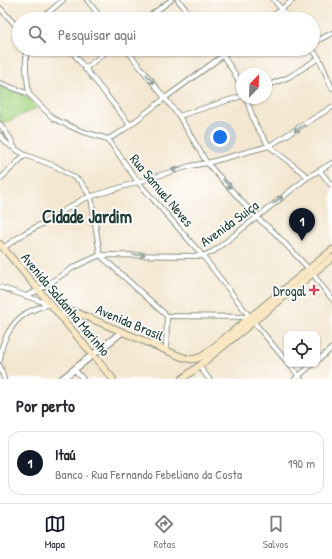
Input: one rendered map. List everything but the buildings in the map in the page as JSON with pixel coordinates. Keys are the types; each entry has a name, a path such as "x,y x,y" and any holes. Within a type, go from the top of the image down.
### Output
{"main road":[{"name":"Avenida Saldanha Marinho","path":"2,246 113,379"},
{"path":"311,272 332,250"},
{"path":"190,359 196,359 204,355 311,272 332,258"},
{"name":"Avenida Brasil","path":"60,316 67,312 73,312 190,359"},
{"path":"182,379 252,319"},
{"path":"196,368 204,355"},
{"path":"190,359 196,368"}],"street":[{"path":"50,12 63,0"},
{"path":"87,0 96,12"},
{"path":"155,12 170,0"},
{"path":"178,0 188,12"},
{"path":"274,0 284,12"},
{"path":"278,12 293,0"},
{"path":"0,8 12,21"},
{"path":"320,39 332,33"},
{"path":"26,56 29,94"},
{"path":"75,56 130,125"},
{"path":"85,69 100,56"},
{"path":"132,56 179,116 208,163 256,217 274,232 311,272 332,299"},
{"path":"0,83 29,94 54,119 81,131 108,139 121,132 165,98 224,56 236,76"},
{"path":"272,84 289,77 319,58 332,88"},
{"path":"179,116 236,98"},
{"path":"248,104 255,124 269,146 308,177"},
{"path":"2,246 83,199 190,166 208,163 269,146 332,107"},
{"path":"0,124 10,138 15,149"},
{"path":"0,136 4,141 25,155 55,166 80,181 91,197 100,255 167,316 252,319"},
{"name":"Rua Samuel Neves","path":"108,139 138,182 203,256 284,358"},
{"path":"0,179 25,155"},
{"name":"Avenida Suiça","path":"100,255 203,256 214,251 308,177 332,163"},
{"path":"320,171 332,186"},
{"path":"26,296 39,290 74,267 100,255"},
{"path":"0,287 50,304"},
{"path":"0,360 3,343 12,327 27,312 50,304"},
{"path":"166,350 167,316"},
{"path":"62,379 122,332"},
{"path":"320,358 332,348"},
{"path":"0,366 4,379"},
{"name":"Rua Samuel Neves","path":"291,367 298,378"},
{"path":"298,378 310,367"},
{"path":"196,368 209,379"},
{"path":"74,369 83,379"}],"green space":[{"path":"0,86 27,96 38,107 3,124 0,120"}],"place":[{"name":"Itaú","path":"302,241"},
{"name":"Drogal","path":"314,290"}],"district":[{"name":"Cidade Jardim","path":"87,216"}]}
